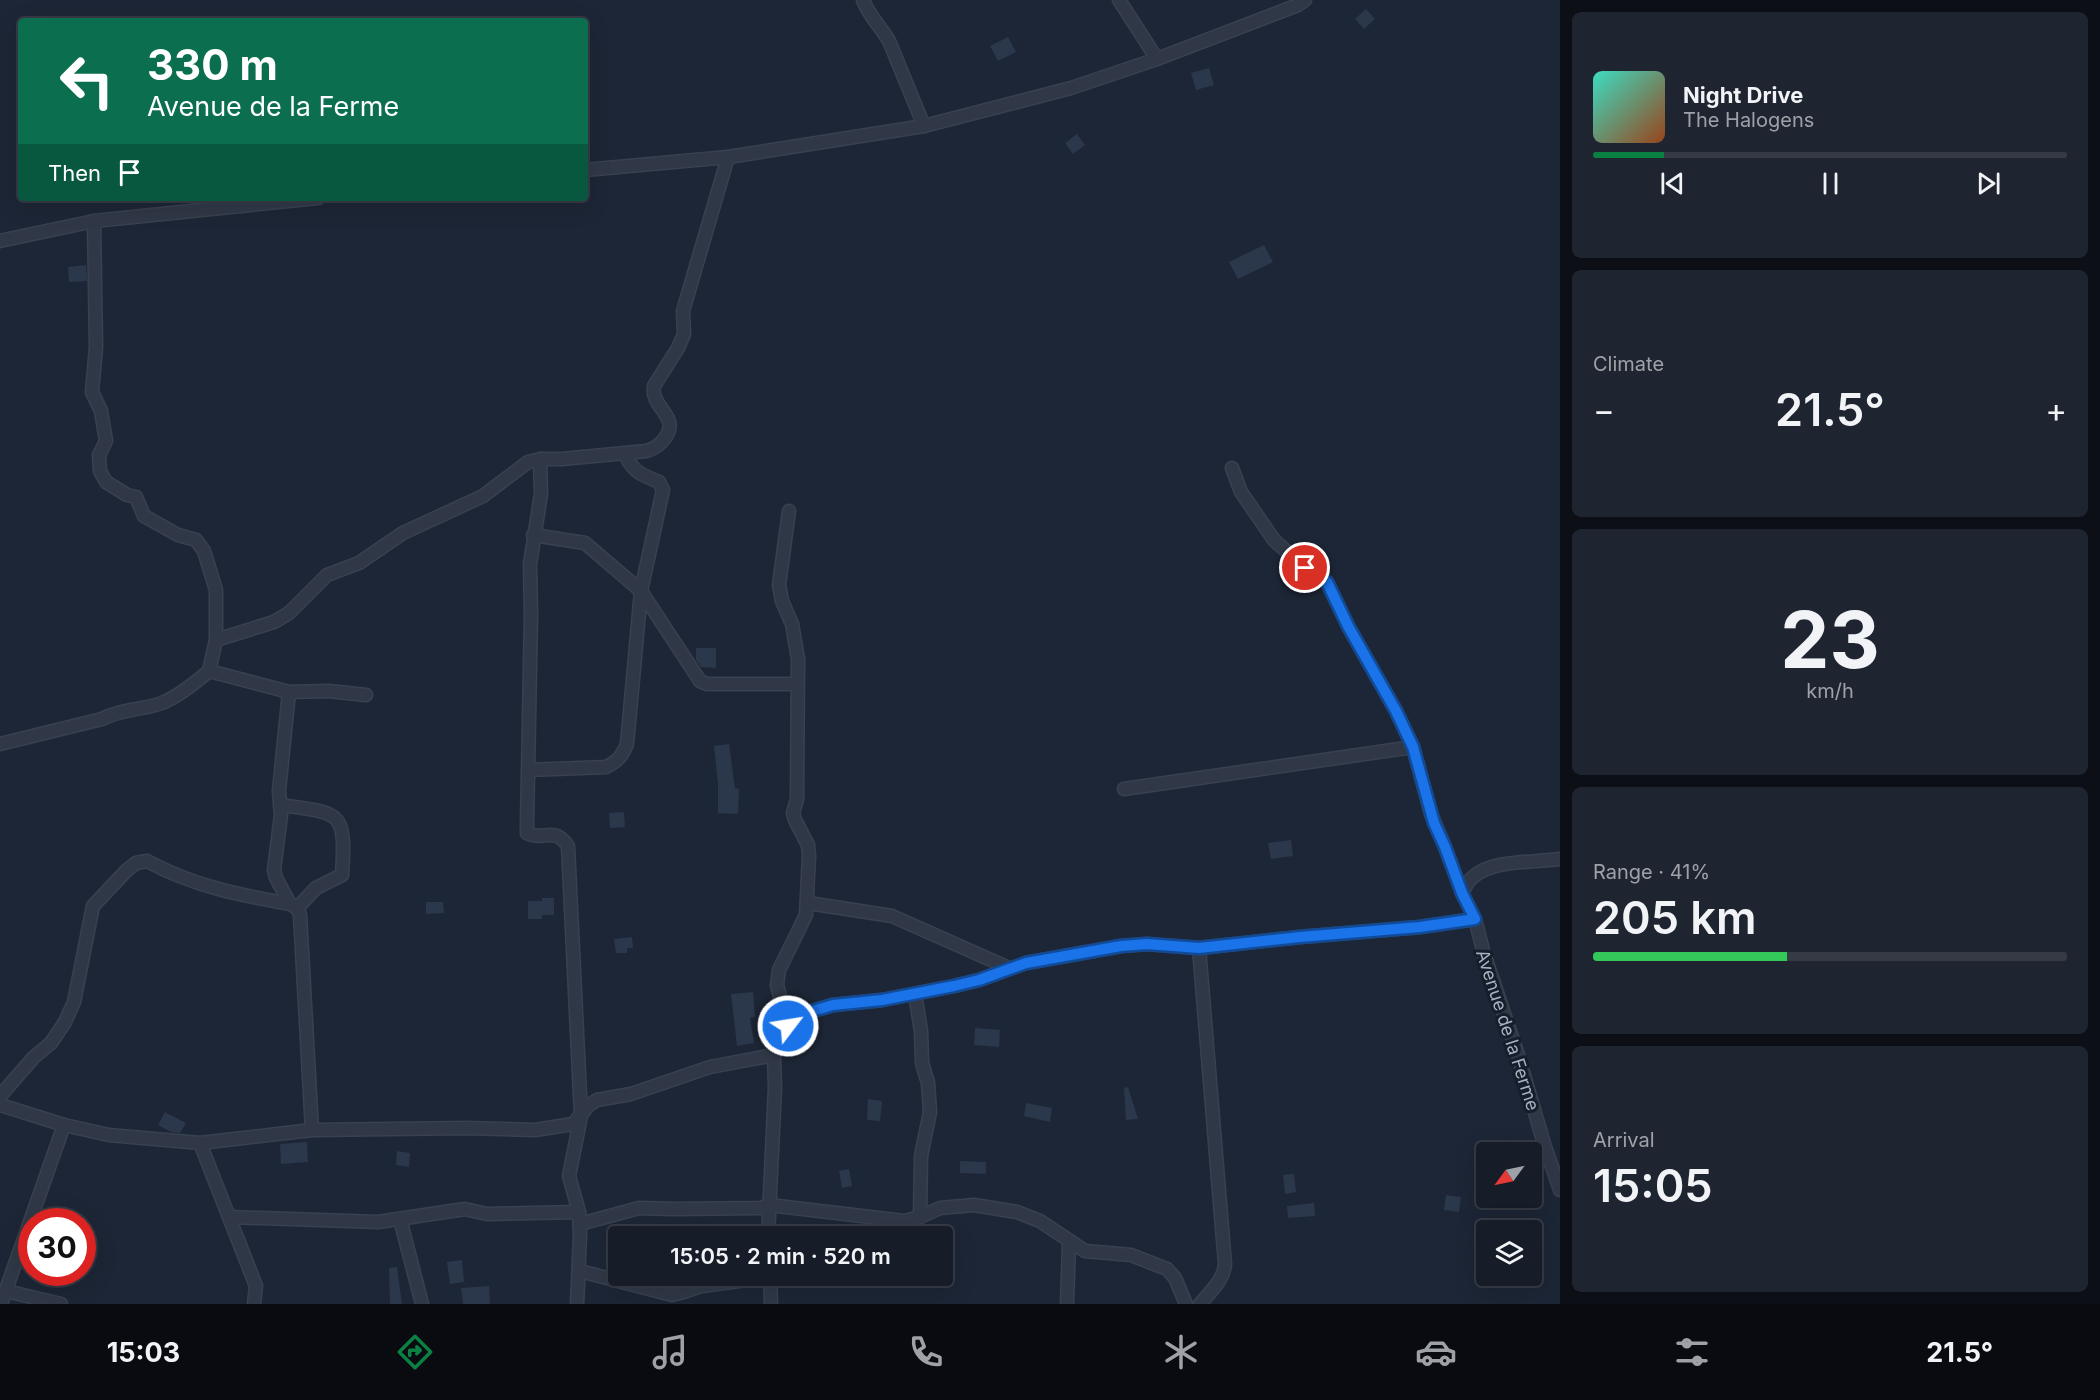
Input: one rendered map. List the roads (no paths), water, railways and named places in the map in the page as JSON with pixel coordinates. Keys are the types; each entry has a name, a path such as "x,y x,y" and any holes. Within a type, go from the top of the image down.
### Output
{"street":[{"path":"863,0 867,11 889,41 924,126"},
{"path":"1119,0 1157,59"},
{"path":"588,170 728,157 924,126 1071,88 1157,59 1299,2"},
{"path":"216,640 274,622 289,613 327,575 359,563 403,533 483,496 528,462 655,448 664,440 671,429 670,422 655,398 654,386 684,334 683,311 728,157"},
{"path":"0,241 94,221 134,219 292,201"},
{"path":"0,744 102,719 113,713 162,703 179,694 209,671 216,640 216,590 204,551 196,540 178,535 144,516 136,497 127,495 106,482 100,471 99,455 106,441 102,411 92,392 96,348 94,221"},
{"path":"528,770 606,766 622,757 627,744 641,591 663,489 659,482 639,474 631,467 624,453"},
{"path":"540,459 541,494 530,564 527,833 533,836 553,834 562,837 568,846 581,1116 569,1176 579,1218 577,1304"},
{"name":"Avenue de la Ferme","path":"1232,468 1241,492 1274,540 1305,568 1327,582 1413,747 1431,814 1462,893 1475,919 1484,954 1560,1190"},
{"path":"788,1026 777,985 779,970 806,915 808,903 808,845 793,813 797,799 798,659 792,624 782,601 780,585 789,510"},
{"path":"533,535 585,543 641,591 700,681 707,684 797,684"},
{"path":"209,671 289,692 329,691 366,695"},
{"path":"289,692 279,792 281,816 274,870 276,878 300,915 312,1130"},
{"path":"1124,789 1413,747"},
{"path":"0,1096 34,1057 51,1043 65,1022 74,1002 93,906 136,863 147,861 184,879 236,894 293,906 316,888 342,875 344,839 342,828 336,818 322,810 280,805"},
{"path":"1462,893 1472,878 1480,872 1512,862 1536,863 1560,859"},
{"path":"808,903 892,916 1009,968"},
{"path":"769,1226 775,1088 774,1056 778,1042 788,1026 809,1012 833,1005 915,994 979,980 1026,963 1130,945 1199,948 1420,927 1475,919"},
{"path":"1199,948 1225,1264 1225,1272 1219,1282 1200,1304"},
{"path":"915,994 930,1112 921,1156 920,1217"},
{"path":"0,1105 64,1125 109,1135 200,1143 312,1130 467,1128 536,1130 566,1127 573,1124 589,1105 597,1100 631,1094 710,1067 774,1056"},
{"path":"1,1304 64,1125"},
{"path":"200,1143 256,1286 254,1304"},
{"path":"229,1217 378,1222 465,1209 487,1214 579,1218 639,1208 749,1208 770,1205 904,1221 940,1208 991,1206 1017,1212 1040,1221 1085,1251 1131,1255 1167,1269 1175,1278 1186,1304"},
{"path":"400,1219 422,1304"},
{"path":"1067,1304 1070,1242"},
{"path":"579,1271 608,1278"},
{"path":"640,1286 672,1294 702,1286"},
{"path":"770,1286 771,1304"},
{"path":"6,1290 61,1304"}]}
